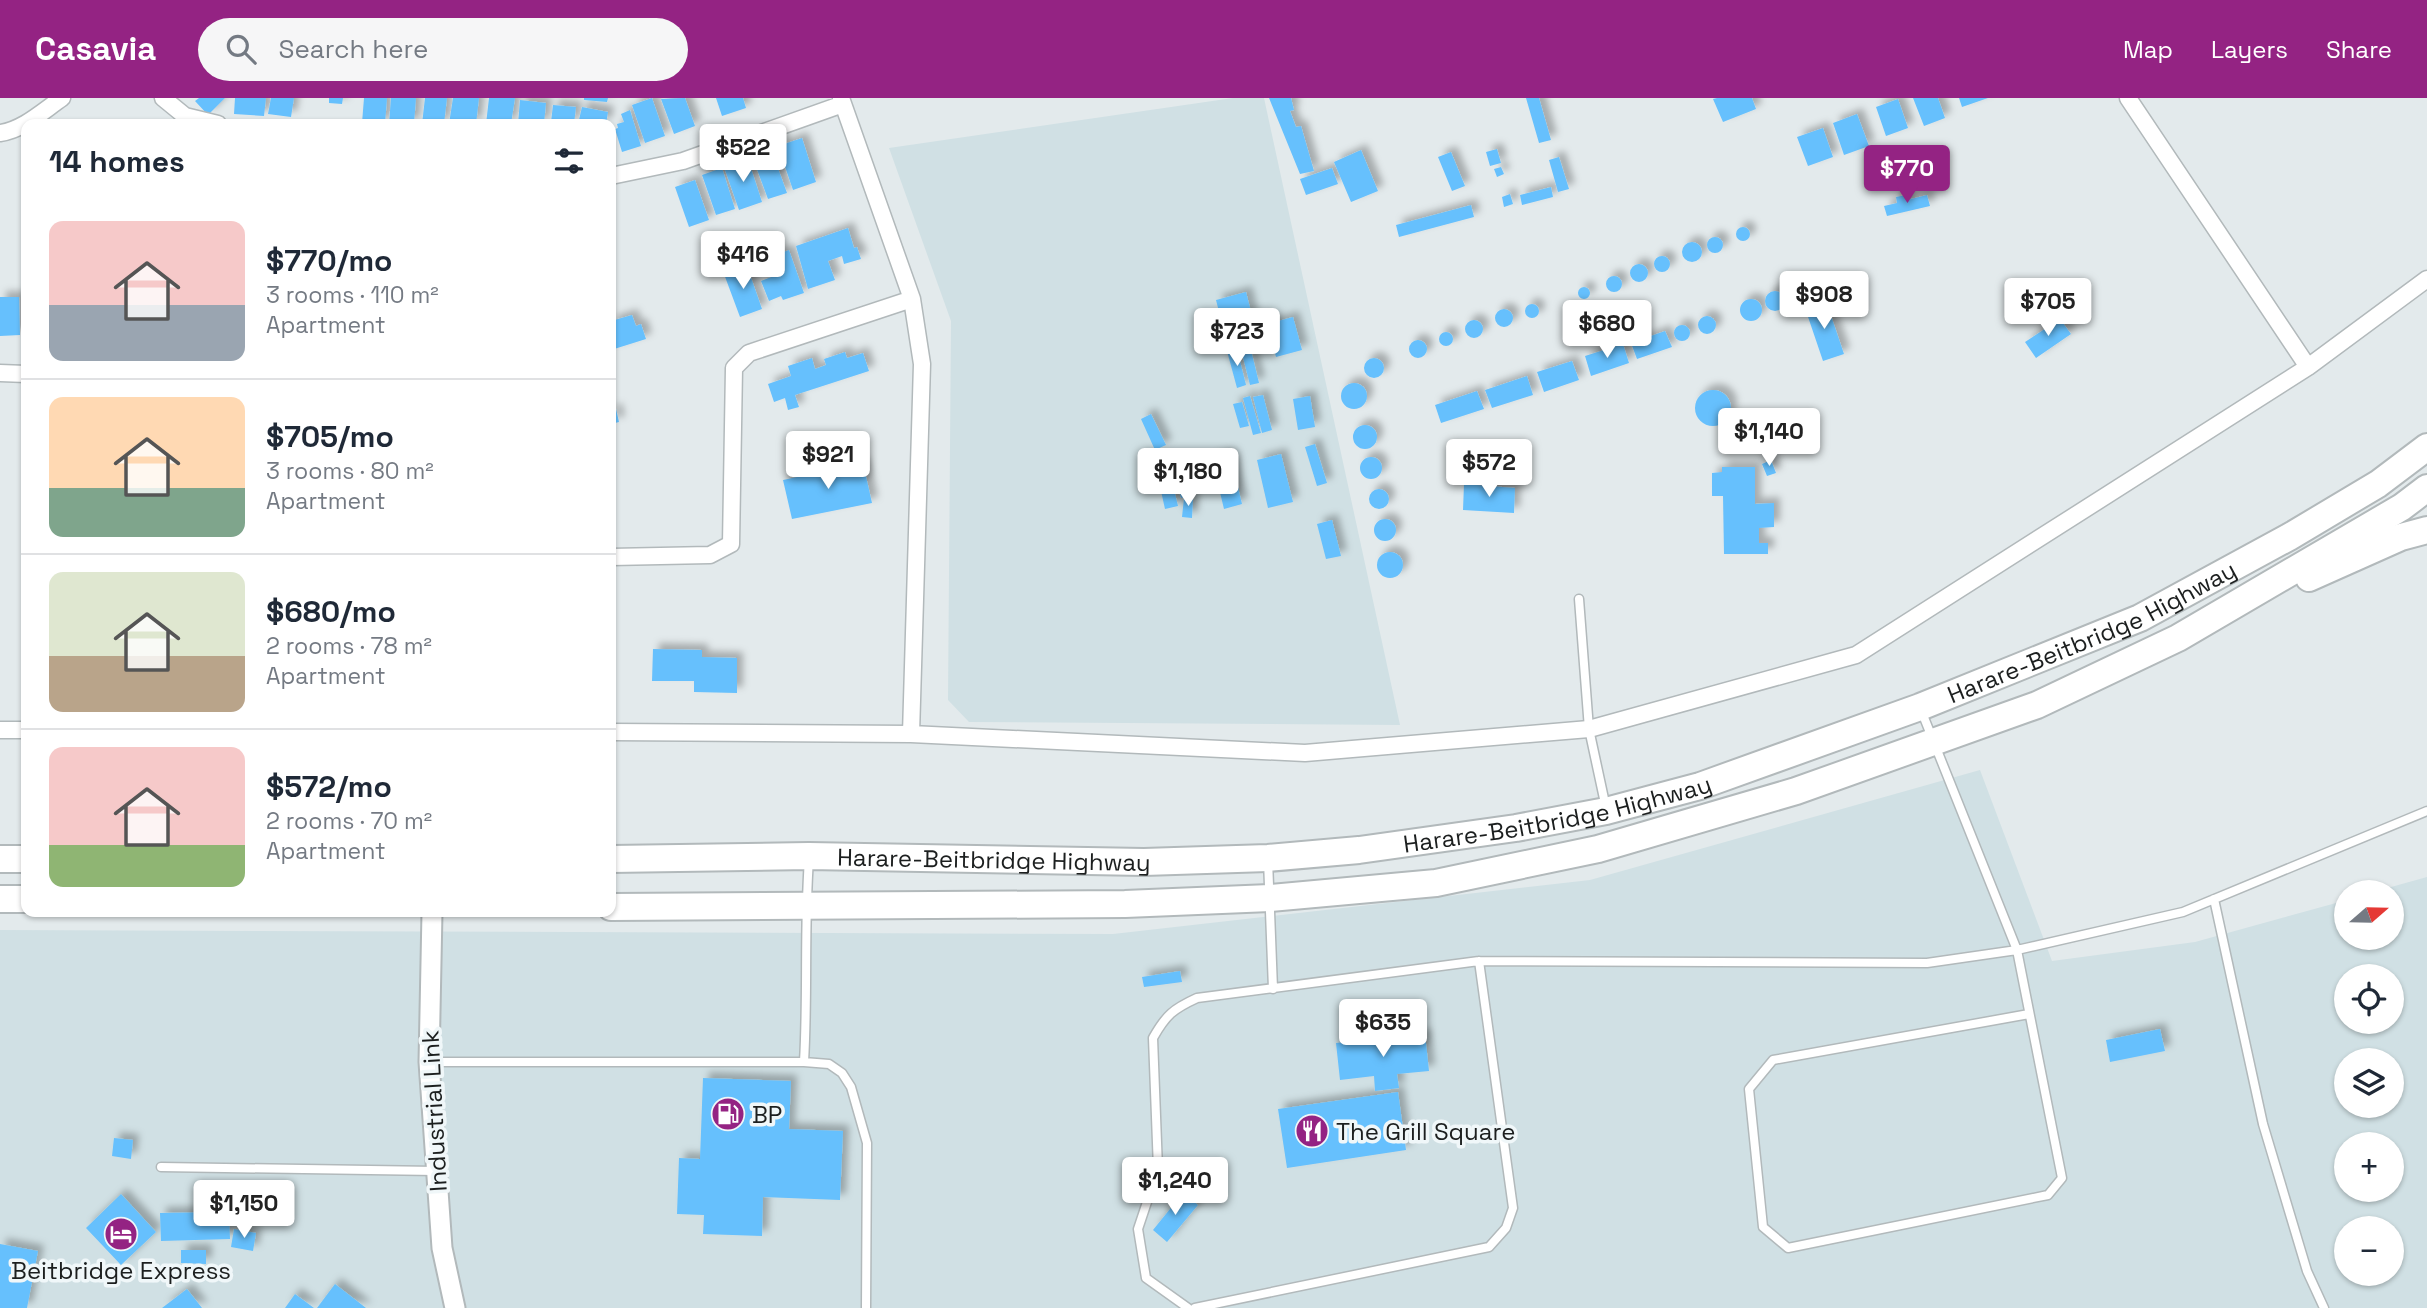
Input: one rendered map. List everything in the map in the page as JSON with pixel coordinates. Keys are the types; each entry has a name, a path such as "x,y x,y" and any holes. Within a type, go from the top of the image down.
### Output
{"highway":[{"name":"Harare-Beitbridge Highway","path":"616,859 809,856 1144,862 1268,858 1372,848 1516,828 1606,811 1700,786 1920,707 2140,618 2289,537 2378,484 2427,447"},
{"name":"Harare-Beitbridge Highway","path":"616,907 1125,904 1270,898 1436,883 1598,849 1796,790 2037,705 2178,638 2402,507 2427,488"},
{"path":"2178,638 2401,537 2427,530"},
{"path":"0,859 21,859"},
{"path":"0,899 21,899"}],"street":[{"path":"32,119 62,98"},
{"path":"163,98 185,116 197,119"},
{"path":"2128,98 2308,368"},
{"path":"616,175 683,161 842,101 912,299 922,363 911,734"},
{"path":"0,134 21,127"},
{"path":"616,732 911,734 1305,752 1589,729 1856,655 2308,368 2427,279"},
{"path":"616,557 710,555 731,544 734,368 749,353 912,299"},
{"path":"0,373 21,374"},
{"path":"0,730 21,730"},
{"name":"Industrial Link","path":"432,917 429,1062 442,1248 455,1308"}],"lane":[{"path":"1579,600 1589,729 1606,811"},
{"path":"1920,707 2017,950 2062,1178 2048,1195 1788,1248 1763,1227 1749,1089 1773,1060 2029,1014"},
{"path":"1188,1308 1146,1278 1138,1229 1158,1169 1153,1038 1163,1020 1175,1007 1197,998 1479,961 1927,963 2017,950 2183,912 2427,811"},
{"path":"804,1062 808,998 806,906 809,856"},
{"path":"1268,858 1273,989"},
{"path":"2214,899 2263,1124 2307,1271 2324,1308"},
{"path":"1195,1308 1489,1248 1506,1228 1513,1208 1479,961"},
{"path":"429,1062 829,1064 842,1073 850,1087 867,1143 866,1308"},
{"path":"161,1167 436,1171"}],"shaded area":[{"path":"1233,98 1264,98 1400,725 969,722 948,700 951,321 889,148"},
{"path":"1980,770 2052,961 2195,942 2334,904 2334,950 2404,950 2404,883 2427,877 2427,1308 0,1308 0,930 1113,934 1590,880"}],"building":[{"path":"199,98 225,98 208,115 195,101"},
{"path":"235,98 266,98 264,116 234,114"},
{"path":"271,98 294,98 291,117 268,114"},
{"path":"329,98 343,98 342,104 329,103"},
{"path":"364,98 387,98 385,119 362,119"},
{"path":"391,98 416,98 414,119 389,119"},
{"path":"425,98 447,98 445,119 423,119"},
{"path":"453,98 479,98 477,119 450,119"},
{"path":"489,98 515,98 512,119 487,119"},
{"path":"584,98 608,98 607,102"},
{"path":"652,98 665,136 645,143 632,105"},
{"path":"685,98 695,126 674,134 661,99"},
{"path":"716,98 743,98 746,108 722,116"},
{"path":"1269,98 1291,98 1294,110 1290,111 1296,127 1301,126 1314,171 1300,174"},
{"path":"1526,98 1539,98 1551,140 1539,143"},
{"path":"1752,98 1756,109 1723,122 1713,99"},
{"path":"1913,98 1938,98 1945,118 1924,126"},
{"path":"1959,98 1988,98 1962,107"},
{"path":"1898,99 1908,128 1886,136 1876,107"},
{"path":"520,100 546,103 544,119 518,119"},
{"path":"553,105 576,107 575,119 551,119"},
{"path":"582,107 608,112 607,119 579,119"},
{"path":"630,110 641,146 622,152 616,132 617,124 624,122 621,114"},
{"path":"1857,114 1869,146 1844,155 1833,123"},
{"path":"1823,128 1833,157 1808,166 1797,137"},
{"path":"802,138 816,182 793,190 778,146"},
{"path":"771,149 787,193 768,199 752,156"},
{"path":"1497,149 1501,163 1490,166 1486,152"},
{"path":"1361,150 1378,191 1351,202 1334,162"},
{"path":"1451,152 1465,186 1452,191 1438,157"},
{"path":"1559,157 1569,189 1558,192 1549,160"},
{"path":"748,159 762,202 739,210 724,167"},
{"path":"1501,167 1504,174 1497,177 1494,169"},
{"path":"722,168 735,209 716,215 702,175"},
{"path":"1332,168 1338,184 1306,195 1300,179"},
{"path":"695,180 709,220 689,227 675,187"},
{"path":"1551,187 1553,197 1522,205 1520,195"},
{"path":"1510,194 1513,204 1504,207 1502,197"},
{"path":"1906,195 1907,200 1927,195 1930,206 1887,216 1884,206 1897,203 1896,197"},
{"path":"1471,205 1474,217 1399,237 1396,225"},
{"path":"1740,227 1746,227 1750,234 1746,241 1740,241 1736,237 1736,231"},
{"path":"848,228 854,248 857,247 861,259 844,264 842,256 828,261 835,280 808,289 796,246"},
{"path":"1712,237 1718,237 1723,245 1721,251 1712,253 1707,248 1707,242"},
{"path":"1692,242 1699,245 1702,252 1699,259 1692,262 1685,259 1682,252 1685,245"},
{"path":"789,250 804,293 783,300 781,296 769,301 761,281 774,276 773,272 760,277 755,262"},
{"path":"1662,256 1668,258 1668,270 1662,272 1656,270 1654,264 1656,258"},
{"path":"1639,264 1645,267 1648,273 1645,279 1639,282 1633,279 1630,273 1633,267"},
{"path":"747,266 762,309 740,317 724,274"},
{"path":"1614,276 1620,278 1620,290 1614,292 1608,290 1606,284 1608,278"},
{"path":"1579,288 1589,288 1589,298 1579,298"},
{"path":"1775,291 1782,294 1785,301 1782,308 1775,311 1768,308 1765,301 1768,294"},
{"path":"1246,292 1257,335 1227,343 1216,300"},
{"path":"0,297 19,297 20,335 0,336"},
{"path":"1751,299 1759,302 1762,310 1759,318 1751,321 1743,318 1740,310 1743,302"},
{"path":"1826,301 1844,354 1823,361 1805,308"},
{"path":"1532,304 1537,306 1537,316 1532,318 1527,316 1525,311 1527,306"},
{"path":"1504,309 1510,312 1513,318 1510,324 1504,327 1498,324 1495,318 1498,312"},
{"path":"632,315 636,326 641,324 646,339 616,348 616,320"},
{"path":"1703,316 1711,316 1716,325 1714,332 1703,334 1698,329 1698,321"},
{"path":"1293,317 1302,350 1276,357 1267,324"},
{"path":"2060,319 2071,334 2036,358 2025,342"},
{"path":"1474,320 1480,323 1483,329 1480,335 1474,338 1468,335 1465,329 1468,323"},
{"path":"1682,325 1688,327 1688,339 1682,341 1676,339 1674,333 1676,327"},
{"path":"1665,331 1672,347 1637,359 1631,343"},
{"path":"1446,332 1451,334 1451,344 1446,346 1441,344 1439,339 1441,334"},
{"path":"1418,340 1424,343 1427,349 1424,355 1418,358 1412,355 1409,349 1412,343"},
{"path":"1623,344 1629,363 1591,376 1585,356"},
{"path":"1250,346 1259,383 1250,385 1241,349"},
{"path":"1237,349 1246,385 1237,388 1227,351"},
{"path":"845,352 847,358 863,353 869,371 795,395 799,407 788,410 785,398 774,402 768,384 791,376 788,366 812,358 815,369 826,365 824,359"},
{"path":"1370,358 1378,358 1384,368 1378,378 1370,378 1364,372 1364,364"},
{"path":"1572,361 1579,380 1544,392 1537,372"},
{"path":"1527,376 1533,395 1492,408 1485,390"},
{"path":"1354,383 1363,387 1367,396 1363,405 1354,409 1345,405 1341,396 1345,387"},
{"path":"1713,390 1726,395 1731,408 1726,421 1713,426 1700,421 1695,408 1700,395"},
{"path":"1477,391 1484,409 1441,423 1435,405"},
{"path":"1263,395 1272,430 1262,433 1253,397"},
{"path":"1250,396 1261,433 1253,435 1243,398"},
{"path":"1310,396 1315,427 1298,430 1293,399"},
{"path":"1242,402 1249,426 1240,428 1233,404"},
{"path":"1151,414 1166,445 1155,450 1141,419"},
{"path":"1365,425 1373,429 1377,437 1373,445 1365,449 1357,445 1353,437 1357,429"},
{"path":"1315,444 1327,483 1317,486 1305,447"},
{"path":"1230,454 1242,504 1224,509 1212,459"},
{"path":"1281,454 1293,502 1268,508 1257,460"},
{"path":"1371,457 1379,460 1382,468 1379,476 1371,479 1363,476 1360,468 1363,460"},
{"path":"1771,460 1776,473 1767,476 1762,464"},
{"path":"1167,461 1178,506 1165,509 1155,464"},
{"path":"863,463 872,503 792,519 783,480"},
{"path":"1722,467 1755,467 1755,504 1774,503 1774,527 1759,528 1759,543 1768,543 1768,554 1724,554 1723,496 1712,496 1712,473 1722,472"},
{"path":"1181,468 1189,496 1181,498 1173,470"},
{"path":"1464,484 1515,488 1514,513 1463,510"},
{"path":"1379,489 1386,492 1389,499 1386,506 1379,509 1372,506 1369,499 1372,492"},
{"path":"1184,498 1193,499 1192,518 1182,517"},
{"path":"1385,519 1393,522 1396,530 1393,538 1385,541 1377,538 1374,530 1377,522"},
{"path":"1332,520 1341,556 1326,559 1317,524"},
{"path":"1390,552 1399,556 1403,565 1399,574 1390,578 1381,574 1377,565 1381,556"},
{"path":"653,649 702,650 702,657 737,658 737,693 694,692 694,681 652,681"},
{"path":"1180,971 1182,982 1144,987 1142,977"},
{"path":"2160,1029 2165,1051 2110,1062 2106,1040"},
{"path":"1425,1034 1429,1071 1397,1074 1399,1088 1375,1091 1374,1076 1340,1080 1336,1043"},
{"path":"703,1078 791,1081 789,1129 843,1131 840,1200 763,1197 762,1236 703,1234 704,1215 677,1214 679,1158 700,1159"},
{"path":"1398,1092 1406,1150 1287,1168 1278,1109"},
{"path":"114,1138 133,1140 131,1159 112,1156"},
{"path":"1183,1193 1198,1205 1167,1242 1153,1230"},
{"path":"121,1194 156,1232 121,1265 86,1228"},
{"path":"229,1212 230,1239 161,1241 160,1213"},
{"path":"234,1229 256,1233 253,1251 231,1247"},
{"path":"0,1244 38,1251 27,1308 0,1308"},
{"path":"181,1250 206,1250 206,1264 181,1263"},
{"path":"335,1284 366,1308 317,1308"},
{"path":"187,1289 202,1308 162,1308"},
{"path":"295,1294 314,1308 285,1308"}],"place":[{"name":"BP","path":"728,1114"},
{"name":"The Grill Square","path":"1312,1131"},
{"name":"Beitbridge Express","path":"121,1234"}]}
